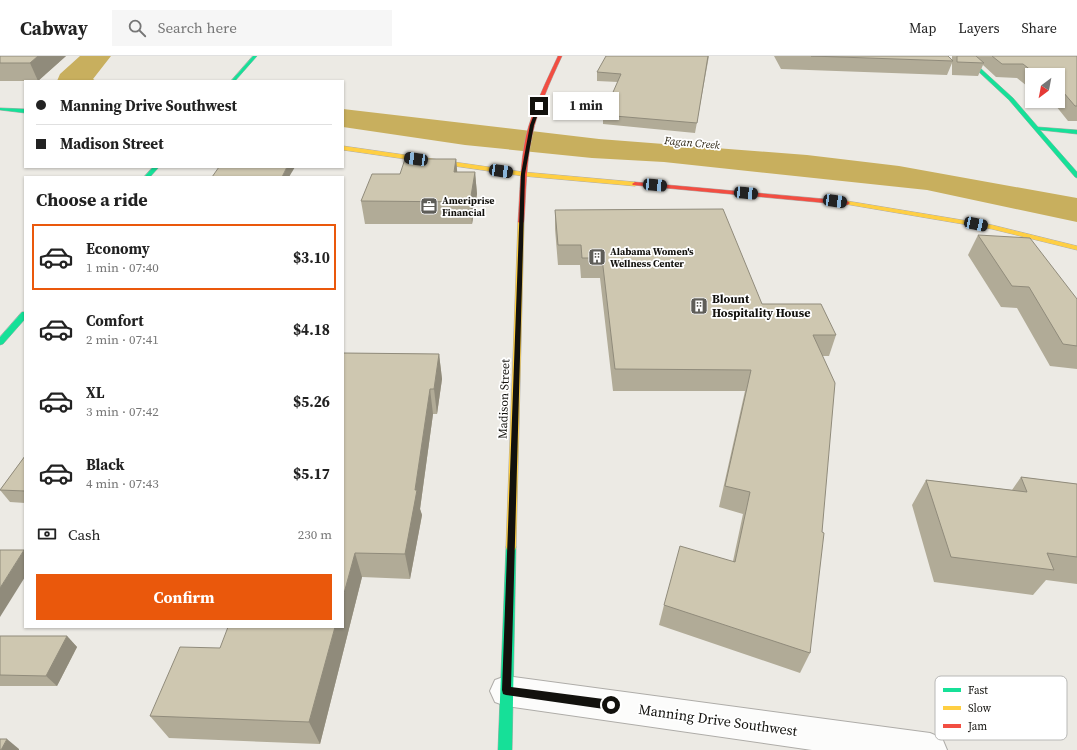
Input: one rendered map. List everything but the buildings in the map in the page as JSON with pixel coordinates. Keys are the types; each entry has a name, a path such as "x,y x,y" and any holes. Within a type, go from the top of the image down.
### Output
{"street":[{"path":"234,80 256,56"},
{"name":"Madison Street","path":"505,750 523,174 532,125 546,86 560,56"},
{"path":"964,56 1011,99 1077,176"},
{"path":"0,108 24,111"},
{"path":"1035,128 1077,132"},
{"path":"344,148 523,174 835,201 946,218 1051,240 1077,248"},
{"path":"148,176 155,168"},
{"path":"0,342 24,315"},
{"name":"Manning Drive Southwest","path":"506,690 930,750"}],"shaded area":[{"path":"80,56 111,56 93,79 94,80 57,80 60,74"},
{"name":"Fagan Creek","path":"344,109 599,139 807,155 899,166 1077,198 1077,222 927,190 664,162 592,158 465,145 344,127"}],"traffic: fast":[{"path":"234,80 255,56"},
{"path":"964,56 1011,99 1077,176"},
{"path":"0,109 24,111"},
{"path":"1035,128 1077,132"},
{"path":"148,176 155,168"},
{"path":"0,342 24,315"},
{"path":"505,750 511,547"}],"traffic: slow":[{"path":"344,148 523,174 635,184"},
{"path":"847,203 934,216 992,227 1077,248"},
{"path":"511,547 521,222"}],"traffic: jam":[{"path":"521,222 524,173 529,137 538,107 560,56"},
{"path":"635,184 847,203"}],"place":[{"name":"Ameriprise Financial","path":"429,206"},
{"name":"Alabama Women's Wellness Center","path":"597,257"},
{"name":"Blount Hospitality House","path":"699,306"}],"route":[{"path":"539,106 532,125 523,174 506,690 611,705"}]}
